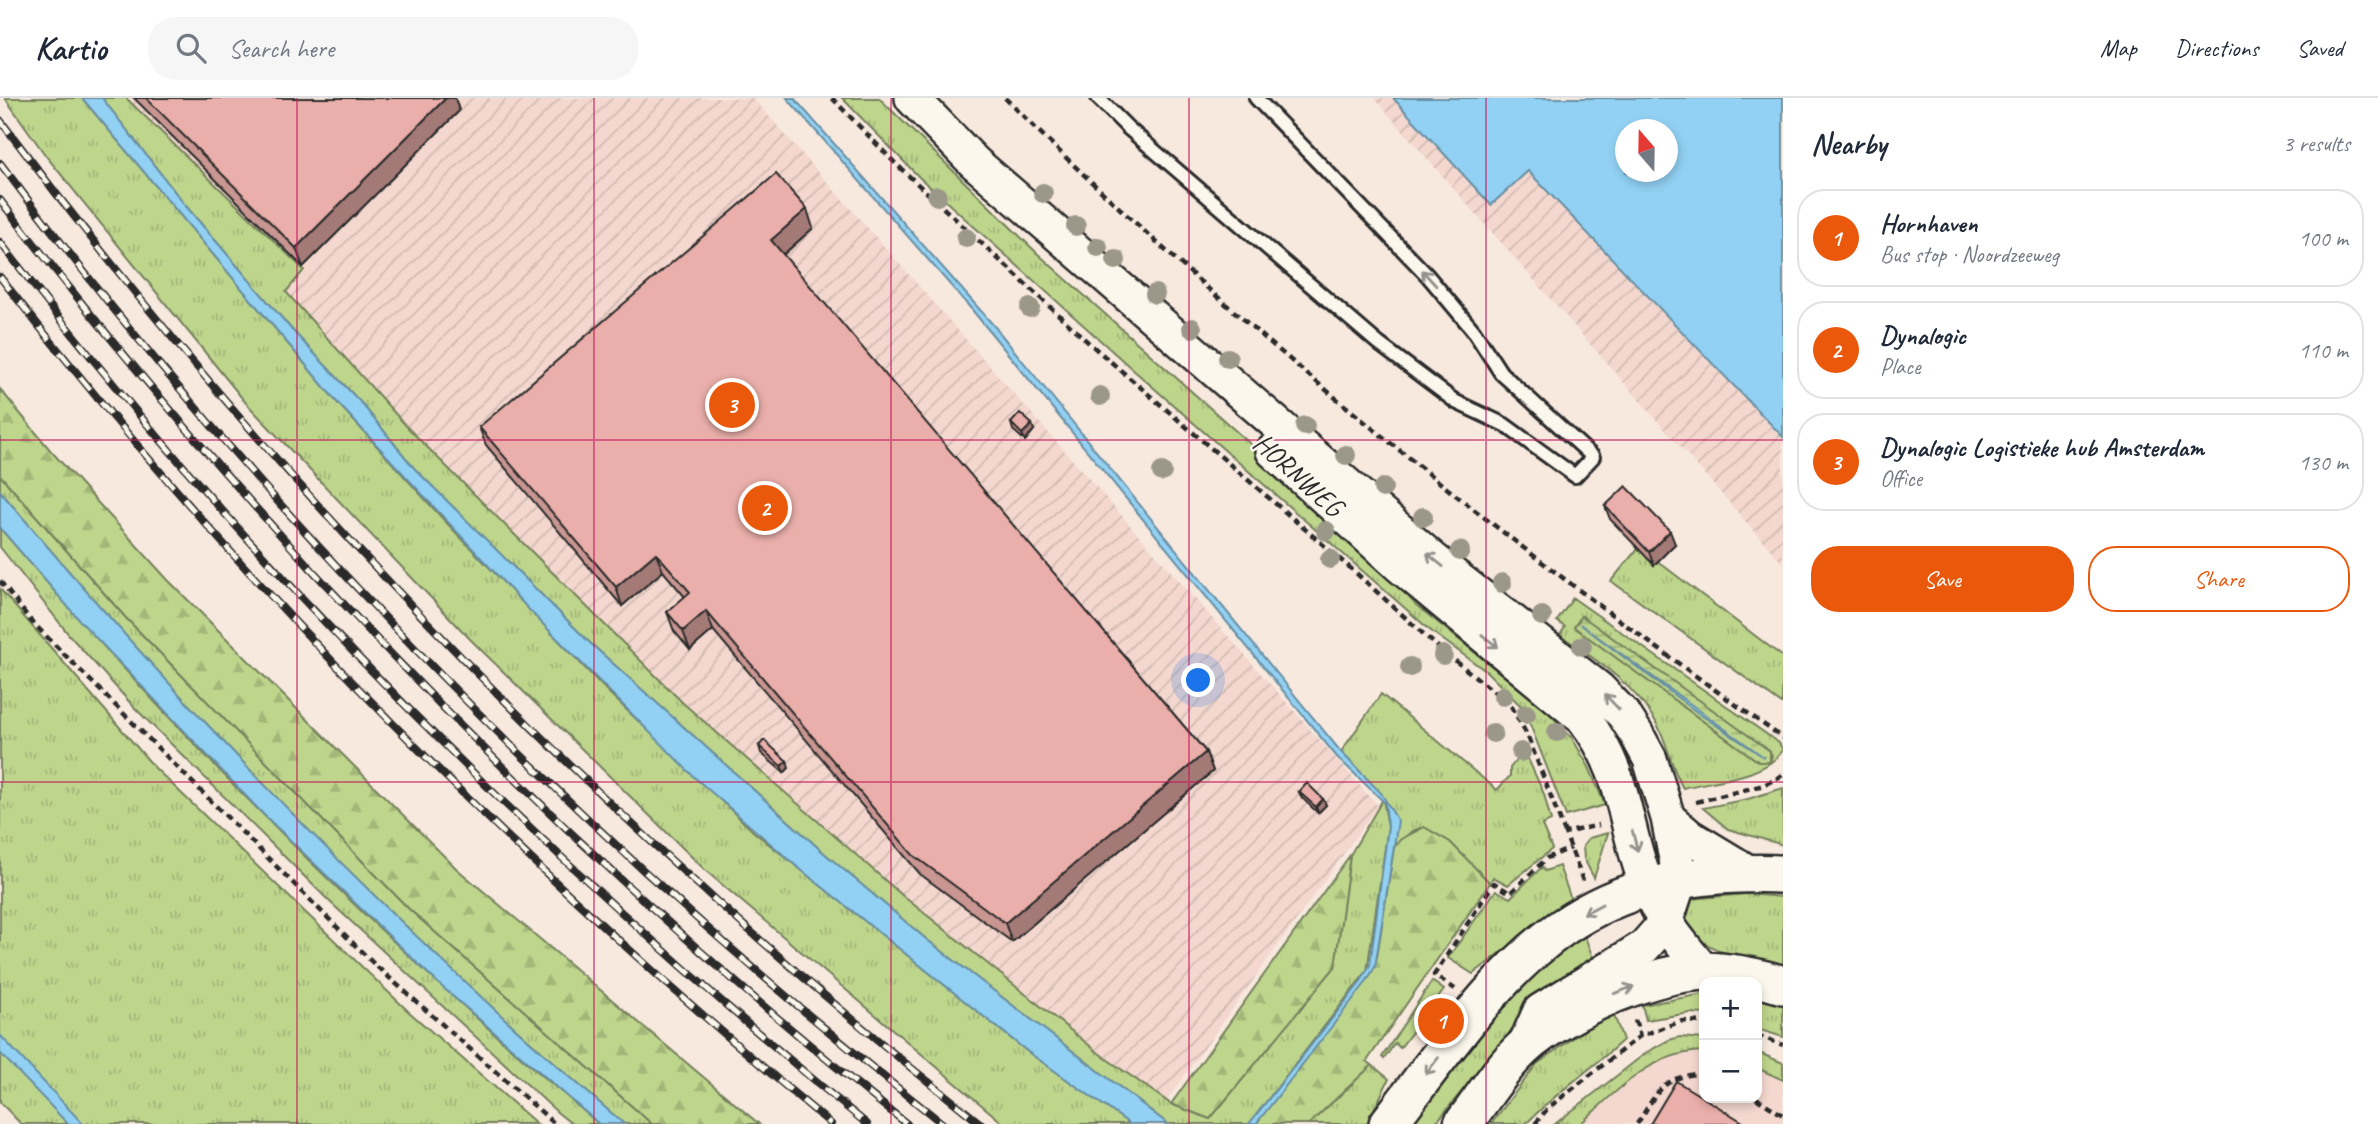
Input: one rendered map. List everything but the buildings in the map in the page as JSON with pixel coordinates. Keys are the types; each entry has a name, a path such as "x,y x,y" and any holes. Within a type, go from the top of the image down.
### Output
{"main road":[{"path":"1388,1124 1491,991 1517,963 1552,934 1594,907 1664,883 1767,873"},
{"path":"1463,1124 1522,1048 1596,1001 1647,982 1705,972 1719,971 1783,985"}],"street":[{"name":"HORNWEG","path":"886,98 1049,255 1250,429 1410,575 1584,719 1597,736 1664,883"},
{"name":"HORNWEG","path":"912,98 974,162 1434,560 1599,689 1624,715 1650,759 1668,818 1664,883"},
{"path":"1668,818 1689,836 1767,873"},
{"path":"1664,883 1666,922 1705,972"},
{"path":"1522,1048 1540,1011 1644,947 1666,922"}],"lane":[{"path":"1098,98 1128,128 1379,344 1456,402 1505,425 1575,476 1593,457 1501,373 1474,330 1427,275 1256,98"}],"path":[{"name":"HORNWEG","path":"832,98 895,163 1089,343 1439,648 1510,704 1528,737 1565,833"},
{"path":"1005,98 1138,225 1387,440 1600,607 1783,738"},
{"path":"0,581 31,621 375,965 555,1124"},
{"path":"1460,992 1434,975 1494,883 1510,893 1547,858 1571,848"},
{"path":"1535,1124 1548,1108 1640,1036 1682,1021 1699,1022"},
{"path":"1762,1037 1783,1045"},
{"path":"1637,1124 1665,1082 1683,1075 1699,1073"},
{"path":"1762,1102 1783,1115"}],"shaded area":[{"path":"97,98 753,98 1378,806 1155,1117 868,924 386,486"},
{"path":"1374,98 1783,98 1783,564"},
{"path":"1699,1051 1699,1103 1762,1103 1762,1070 1783,1080 1783,1124 1580,1124 1649,1064"}],"green space":[{"path":"5,98 82,98 336,401 443,519 608,692 754,832 1028,1052 1130,1124 1004,1124 706,871 471,640 246,403 46,156"},
{"path":"102,98 126,98 304,270 286,292 409,429 683,703 903,896 1104,1057 1171,1104 1210,1119 1334,967 1350,855 1383,799 1388,827 1367,971 1249,1124 1168,1124 926,939 824,853 589,642 414,468 362,404 292,330 185,205"},
{"path":"842,98 879,98 1038,254 1352,535 1415,604 1547,711 1572,738 1589,767 1605,805 1566,816 1524,709 1487,672 1431,631 1131,368 920,178"},
{"path":"0,389 51,451 168,580 457,869 759,1124 652,1124 409,909 126,618 0,475"},
{"path":"0,475 126,618 409,909 652,1124 624,1124 458,976 378,899 146,659 0,491"},
{"path":"0,528 140,686 287,838 440,985 599,1124 572,1124 558,1113 329,901 134,707 70,636 0,547"},
{"path":"1639,547 1783,657 1782,704 1611,581"},
{"path":"0,589 155,768 408,1011 537,1124 21,1124 0,1102"},
{"path":"1573,598 1779,743 1783,750 1775,759 1764,767 1751,772 1683,788 1660,730 1647,708 1613,673 1560,635 1565,627 1557,621","holes":["1581,616 1772,755 1770,762 1759,762 1575,627"]},
{"path":"1582,616 1770,751 1770,762 1759,762 1574,627"},
{"path":"1381,694 1497,790 1510,776 1510,768 1524,750 1544,794 1551,821 1542,825 1552,849 1508,885 1493,877 1490,883 1450,842 1424,827 1412,831 1394,847 1395,832 1388,806 1372,784 1341,752"},
{"path":"1783,788 1783,845 1728,829 1703,808 1748,799"},
{"path":"1424,827 1450,842 1490,883 1367,1061 1372,1065 1309,1124 1256,1124 1370,976 1377,957 1394,847 1401,839"},
{"path":"1608,833 1594,878 1584,859 1583,846 1589,838"},
{"path":"1350,855 1335,967 1210,1119 1171,1104"},
{"path":"1559,866 1571,899 1473,974 1448,958 1496,890 1510,898 1542,867 1545,871"},
{"path":"1746,894 1783,897 1783,967 1736,957 1707,945 1687,923 1681,908 1690,899"},
{"path":"1584,934 1596,966 1526,1013 1435,1124 1407,1124 1526,977"},
{"path":"1432,981 1444,990 1400,1048 1395,1043 1384,1059 1382,1057"},
{"path":"1699,995 1699,1014 1646,1020 1642,1005"},
{"path":"1762,999 1783,1004 1783,1037 1762,1031"},
{"path":"1614,1015 1623,1040 1611,1051 1526,1124 1491,1124 1537,1064 1587,1028"},
{"path":"1680,1037 1699,1039 1699,1052 1668,1058 1636,1075 1580,1124 1555,1124 1647,1052"},
{"path":"1762,1054 1783,1063 1783,1080 1762,1070"},
{"path":"1372,1065 1389,1079 1367,1124 1309,1124"}],"water":[{"path":"82,98 102,98 185,205 292,330 362,404 414,468 589,642 824,853 926,939 1168,1124 1130,1124 1028,1052 795,865 694,777 533,614 336,401"},
{"path":"787,98 794,98 995,327 1341,752 1381,793 1398,821 1375,967 1364,985 1256,1124 1249,1124 1360,983 1370,965 1388,827 1385,803 1337,757 973,311"},
{"path":"1393,98 1783,98 1783,437 1528,171 1491,205"},
{"path":"0,491 146,659 299,820 458,976 624,1124 599,1124 440,985 263,814 81,622 0,528"},
{"path":"1580,624 1765,758 1698,713"},
{"path":"0,1035 83,1124 68,1124 0,1053"}],"railway":[{"path":"0,120 108,259 220,394 337,526 458,653 583,777 712,897 844,1012 981,1124"},
{"path":"0,163 103,296 211,426 324,552 440,674 560,793 685,907 812,1018 943,1124"},
{"path":"0,200 101,327 206,451 314,572 425,689 540,804 659,914 781,1021 907,1124"},
{"path":"0,242 96,363 196,481 300,596 408,708 518,816 632,922 867,1124"},
{"path":"0,277 93,393 190,506 289,616 392,723 606,929 717,1028 831,1124"}],"place":[{"name":"Dynalogic Logistieke hub Amsterdam","path":"732,405"},
{"name":"Dynalogic","path":"765,508"},
{"name":"Hornhaven","path":"1441,1021"}]}
